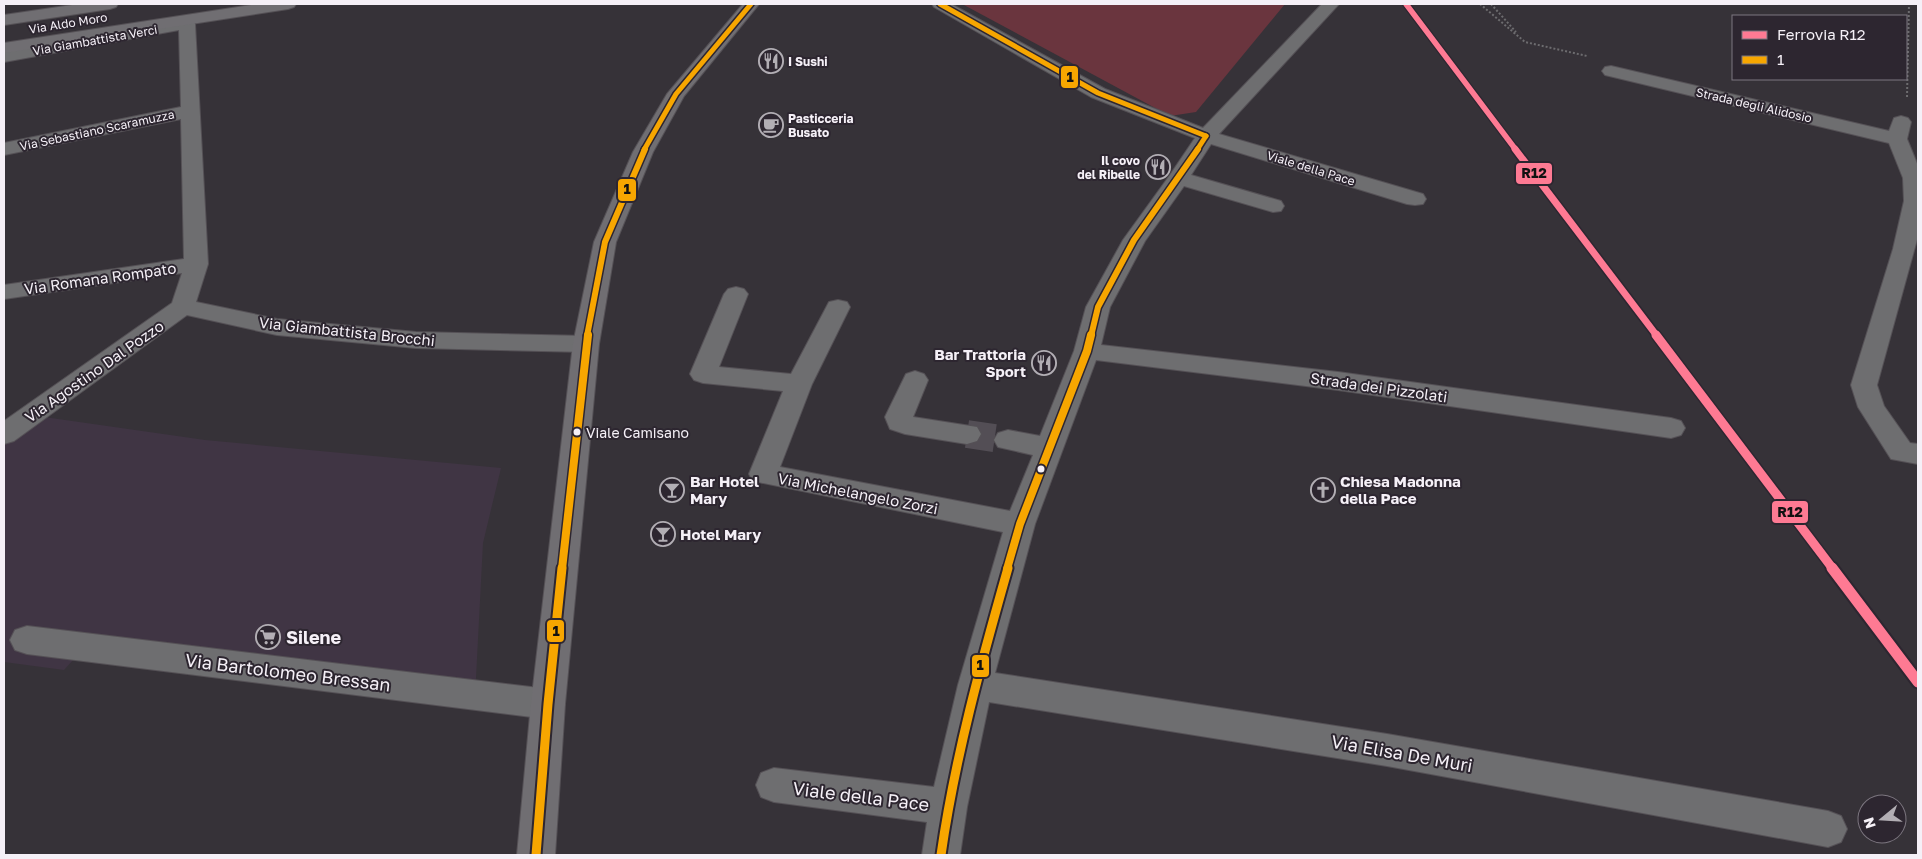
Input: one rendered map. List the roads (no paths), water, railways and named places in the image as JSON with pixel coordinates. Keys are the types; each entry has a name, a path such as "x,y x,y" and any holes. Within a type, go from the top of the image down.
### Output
{"main road":[{"path":"4,20 110,4"},
{"name":"Via Aldo Moro","path":"4,34 192,4"},
{"path":"4,48 288,4"},
{"path":"536,855 548,704 586,344 606,242 643,152 676,94 750,4"}],"street":[{"path":"940,4 1098,93 1206,136"},
{"name":"Viale della Pace","path":"941,855 948,807 974,685 1020,524 1087,351 1098,307 1134,240 1179,178 1206,136 1332,4"},
{"name":"Via Giambattista Verci","path":"4,57 187,24 190,111"},
{"name":"Strada degli Alidosio","path":"1611,71 1899,131 1913,178 1915,201 1904,249 1864,385 1872,407 1910,453"},
{"path":"183,307 196,264 190,111"},
{"name":"Via Sebastiano Scaramuzza","path":"4,149 190,111"},
{"name":"Viale della Pace","path":"1206,136 1415,199"},
{"path":"1179,178 1274,206"},
{"name":"Via Romana Rompato","path":"4,292 196,264"},
{"path":"736,294 703,374 799,384"},
{"name":"Via Giambattista Brocchi","path":"183,307 277,327 416,340 586,344"},
{"name":"Via Agostino Dal Pozzo","path":"4,434 183,307"},
{"name":"Via Michelangelo Zorzi","path":"838,307 799,384 763,474 1020,524"},
{"name":"Strada dei Pizzolati","path":"1087,351 1338,381 1671,428"},
{"path":"916,380 899,417 900,422 906,425 968,434"},
{"path":"1008,440 1050,448"},
{"name":"Via Bartolomeo Bressan","path":"27,640 548,704"},
{"name":"Via Elisa De Muri","path":"974,685 1387,750 1828,829"},
{"name":"Viale della Pace","path":"774,785 948,807"}],"tunnel":[{"path":"967,434 1008,440"}],"rail line":[{"name":"R12","path":"1406,4 1918,682"}],"place":[{"name":"I Sushi","path":"771,61"},
{"name":"Pasticceria Busato","path":"771,125"},
{"name":"Il covo del Ribelle","path":"1158,167"},
{"name":"Bar Trattoria Sport","path":"1044,363"},
{"name":"Viale Camisano","path":"577,432"},
{"name":"Bar Hotel Mary","path":"672,490"},
{"name":"Chiesa Madonna della Pace","path":"1323,490"},
{"name":"Hotel Mary","path":"663,534"},
{"name":"Silene","path":"268,637"}]}
